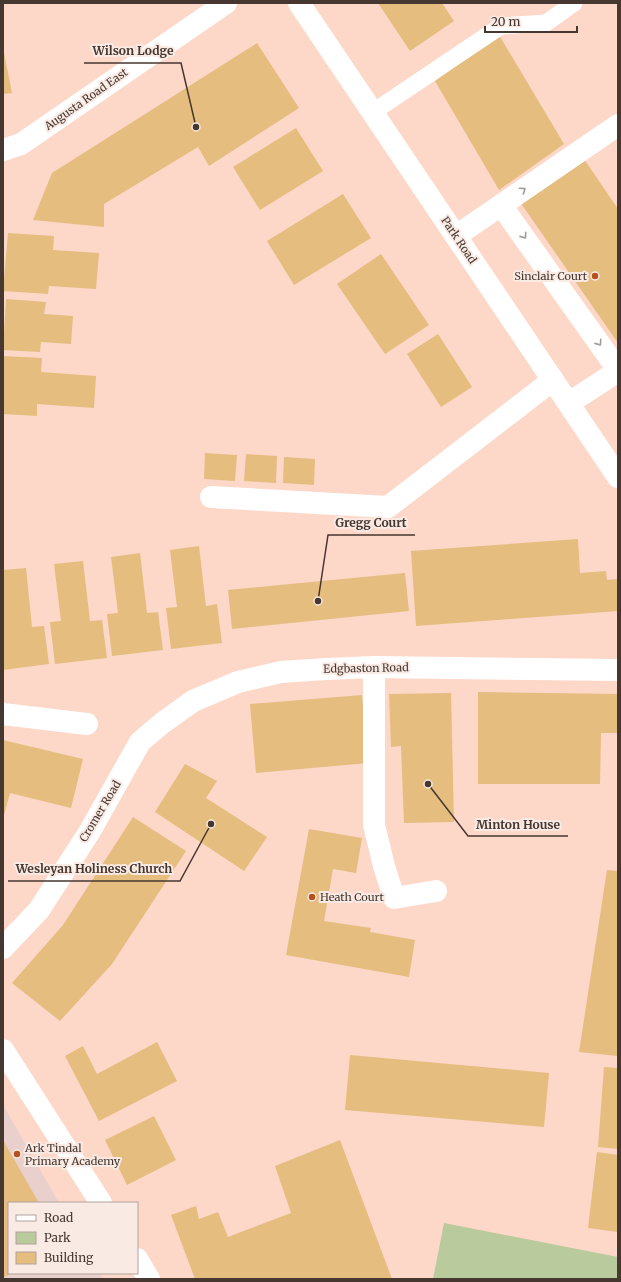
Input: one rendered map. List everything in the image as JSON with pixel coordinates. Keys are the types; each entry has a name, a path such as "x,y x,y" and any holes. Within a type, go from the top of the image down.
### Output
{"street":[{"name":"Augusta Road East","path":"3,150 21,144 226,3"},
{"name":"Park Road","path":"299,3 618,477"},
{"path":"456,236 618,125"},
{"path":"501,204 618,371 569,403"},
{"path":"211,497 388,507 553,380"},
{"path":"374,667 374,825 384,866 394,898 436,891"},
{"name":"Edgbaston Road","path":"136,749 140,742 161,724 193,701 238,682 281,672 374,667 618,670"},
{"path":"3,714 87,724"},
{"name":"Cromer Road","path":"3,948 38,910 90,831 136,749"},
{"path":"3,1050 100,1202"},
{"path":"138,1261 149,1279"}],"lane":[{"path":"373,112 501,26 546,22 574,3"}],"shaded area":[{"name":"Ark Tindal Primary Academy","path":"3,1105 58,1202 8,1202 8,1274 100,1274 103,1279 3,1279"}],"green space":[{"path":"444,1223 618,1257 618,1279 433,1279"}],"building":[{"path":"378,3 442,3 454,21 410,51"},
{"path":"499,35 564,144 499,190 435,81"},
{"path":"257,43 299,108 209,166 198,147 104,204 104,227 33,220 52,173"},
{"path":"3,48 12,93 3,94"},
{"path":"296,128 323,171 260,210 233,167"},
{"name":"Sinclair Court","path":"584,159 618,209 618,343 520,202"},
{"path":"343,194 371,238 294,285 267,241"},
{"path":"8,233 54,236 53,250 99,253 96,289 49,286 48,294 3,291"},
{"path":"381,254 429,325 385,354 337,284"},
{"path":"6,299 46,302 44,314 73,316 71,344 41,342 40,352 3,350"},
{"path":"438,334 472,387 441,407 407,354"},
{"path":"3,356 42,358 41,372 96,376 94,408 37,404 37,416 3,414"},
{"path":"205,453 237,455 235,481 204,479"},
{"path":"246,454 277,456 276,483 244,481"},
{"path":"284,457 315,459 314,485 283,483"},
{"path":"578,539 580,573 606,571 607,580 618,579 618,611 416,626 411,551"},
{"path":"199,546 206,606 217,604 222,643 171,649 166,608 177,607 170,550"},
{"path":"140,553 147,613 158,612 163,650 112,656 107,614 118,613 111,557"},
{"path":"83,561 90,621 102,620 107,658 55,664 50,622 61,621 54,564"},
{"path":"26,568 32,627 44,626 49,664 3,670 3,570"},
{"path":"405,573 409,611 232,629 228,590"},
{"path":"478,692 618,694 618,733 601,733 600,784 478,784"},
{"path":"451,693 454,822 404,823 401,746 391,747 389,694"},
{"path":"362,695 368,763 256,773 250,704"},
{"path":"3,740 83,759 71,808 10,793 3,819"},
{"path":"185,764 217,781 206,798 267,837 244,871 155,812"},
{"path":"133,817 186,851 112,964 60,1021 12,983 63,925"},
{"name":"Heath Court","path":"309,829 362,838 356,873 333,869 324,921 371,928 370,932 415,940 409,977 286,955"},
{"path":"607,870 618,871 618,1056 579,1052"},
{"path":"157,1042 177,1081 99,1121 65,1056 83,1046 97,1074"},
{"path":"350,1055 549,1073 544,1127 345,1110"},
{"path":"604,1067 618,1068 618,1149 598,1147"},
{"path":"154,1116 176,1160 127,1185 105,1140"},
{"path":"3,1140 38,1202 8,1202 8,1274 10,1274 3,1278"},
{"path":"340,1140 392,1279 195,1279 171,1215 196,1206 199,1219 218,1212 228,1237 291,1213 275,1166"},
{"path":"597,1152 618,1155 618,1232 588,1228"}],"place":[{"name":"Wilson Lodge","path":"196,127"},
{"name":"Sinclair Court","path":"595,276"},
{"name":"Gregg Court","path":"318,601"},
{"name":"Minton House","path":"428,784"},
{"name":"Wesleyan Holiness Church","path":"211,824"},
{"name":"Heath Court","path":"312,897"},
{"name":"Ark Tindal Primary Academy","path":"17,1154"}]}
